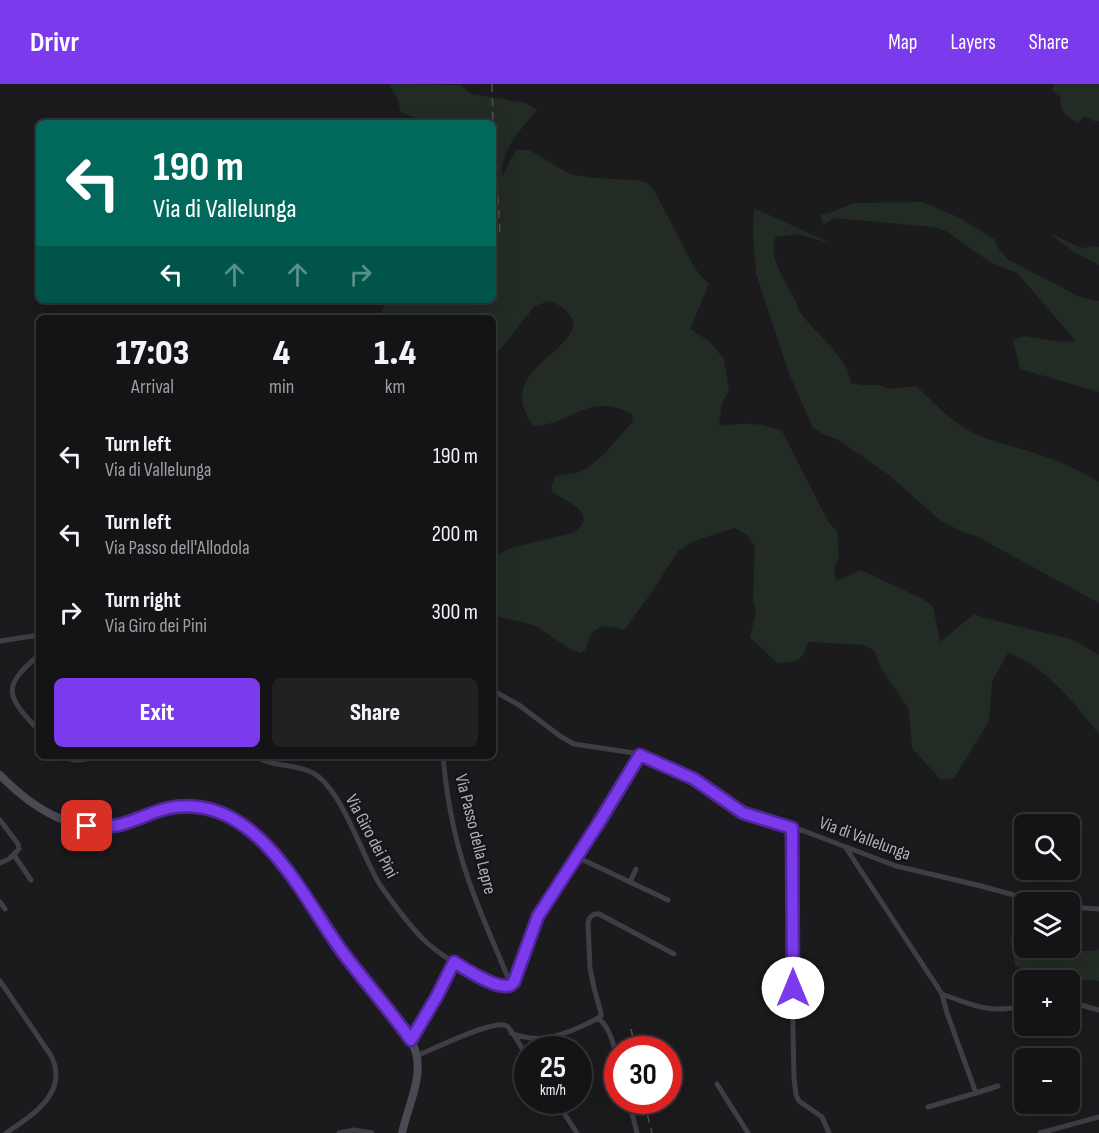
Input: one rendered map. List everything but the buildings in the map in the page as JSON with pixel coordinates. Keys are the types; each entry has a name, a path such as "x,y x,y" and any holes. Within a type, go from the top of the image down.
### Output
{"main road":[{"path":"0,775 46,812 61,820 76,824 96,827 113,826 161,809 179,806 215,810 239,822 287,869 340,948 411,1040 417,1056 417,1071 402,1133"}],"street":[{"path":"0,641 36,635"},
{"path":"36,658 16,675 10,691 16,706 36,728"},
{"name":"Via di Vallelunga","path":"496,692 519,705 574,744 640,755 694,779 743,813 792,828 904,869 1014,895"},
{"path":"511,985 515,980 538,916 640,755"},
{"name":"Via Giro dei Pini","path":"261,759 308,771 321,780 346,816 380,885 421,938 435,950 485,980 504,986 511,985"},
{"name":"Via Passo della Lepre","path":"443,759 445,779 463,861 474,895 511,985"},
{"path":"0,820 19,847 14,855 0,863"},
{"path":"792,828 793,1030 796,1095 799,1101 822,1116 829,1133"},
{"path":"846,848 942,994 946,1013 976,1093"},
{"path":"14,855 31,880"},
{"path":"577,857 668,900"},
{"path":"630,882 636,869"},
{"path":"0,902 5,909"},
{"path":"1080,908 1099,909"},
{"path":"512,1033 531,1039 550,1038 567,1033 598,1018 601,1013 592,983 588,953 588,923 592,915 599,914 674,954"},
{"path":"411,1040 454,962"},
{"path":"0,981 51,1056 56,1073 52,1091 46,1102 39,1110 6,1133"},
{"path":"942,994 968,1004 994,1009 1014,1008"},
{"path":"1080,1005 1099,1010"},
{"path":"598,1018 604,1023 610,1036"},
{"path":"417,1056 484,1028 503,1025 514,1036"},
{"path":"717,1084 748,1133"},
{"path":"928,1107 998,1086"},
{"path":"565,1114 577,1133"},
{"path":"632,1114 637,1133"},
{"path":"1040,1133 1099,1117"},
{"path":"339,1133 354,1130 372,1133"}],"shaded area":[{"path":"389,84 460,85 472,94 526,103 537,110 508,148 502,176 516,150 529,150 570,174 648,183 693,265 709,284 690,329 709,341 724,359 729,391 722,403 719,426 751,424 782,431 829,523 837,531 839,557 834,568 836,581 861,570 923,599 933,606 940,642 974,614 1074,640 1099,655 1099,734 1047,676 1022,659 1008,653 992,681 989,721 954,778 941,780 912,748 908,708 879,665 875,651 863,645 808,642 798,660 777,663 750,637 756,611 753,599 755,547 747,535 735,528 694,541 678,551 624,630 599,628 591,635 586,649 580,653 535,626 496,616 496,556 511,548 572,533 580,526 583,520 578,509 551,491 555,477 579,472 594,463 633,421 632,414 604,406 592,407 548,424 534,426 530,421 523,405 522,394 525,384 537,367 568,337 574,323 558,304 549,301 535,306 496,355 496,315 381,315 385,303 496,303 496,120 415,120 401,112 397,98"},
{"path":"1054,84 1099,84 1099,121 1084,116 1078,123 1070,118 1064,113 1060,97 1052,91"},
{"path":"923,202 958,217 994,239 1000,251 1009,260 1080,297 1099,301 1099,392 1020,369 1013,340 1024,336 1062,342 1076,341 1017,273 990,262 946,231 933,227 834,218 823,225 820,215 854,203"},
{"path":"754,208 833,244 797,234 776,237 773,251 778,268 801,313 842,361 851,383 879,385 889,389 916,386 945,413 969,431 1052,459 1099,482 1099,603 976,536 941,521 889,475 837,439 813,428 788,371 756,273"},
{"path":"1048,232 1081,248 1099,247 1099,265 1074,252"},
{"path":"1014,936 1014,958 1080,958 1080,951 1099,949 1099,981 1080,979 1080,970 1027,970 1015,966 1010,938"}],"railway":[{"path":"492,84 493,120"},
{"path":"496,162 500,234"},
{"path":"631,1029 633,1036"},
{"path":"647,1114 652,1133"}],"route":[{"path":"87,826 102,827 120,824 154,811 179,806 215,810 239,822 252,832 287,869 340,948 411,1040 454,962 481,978 502,986 509,986 514,982 538,916 640,755 694,779 743,813 792,828 793,988"}]}
